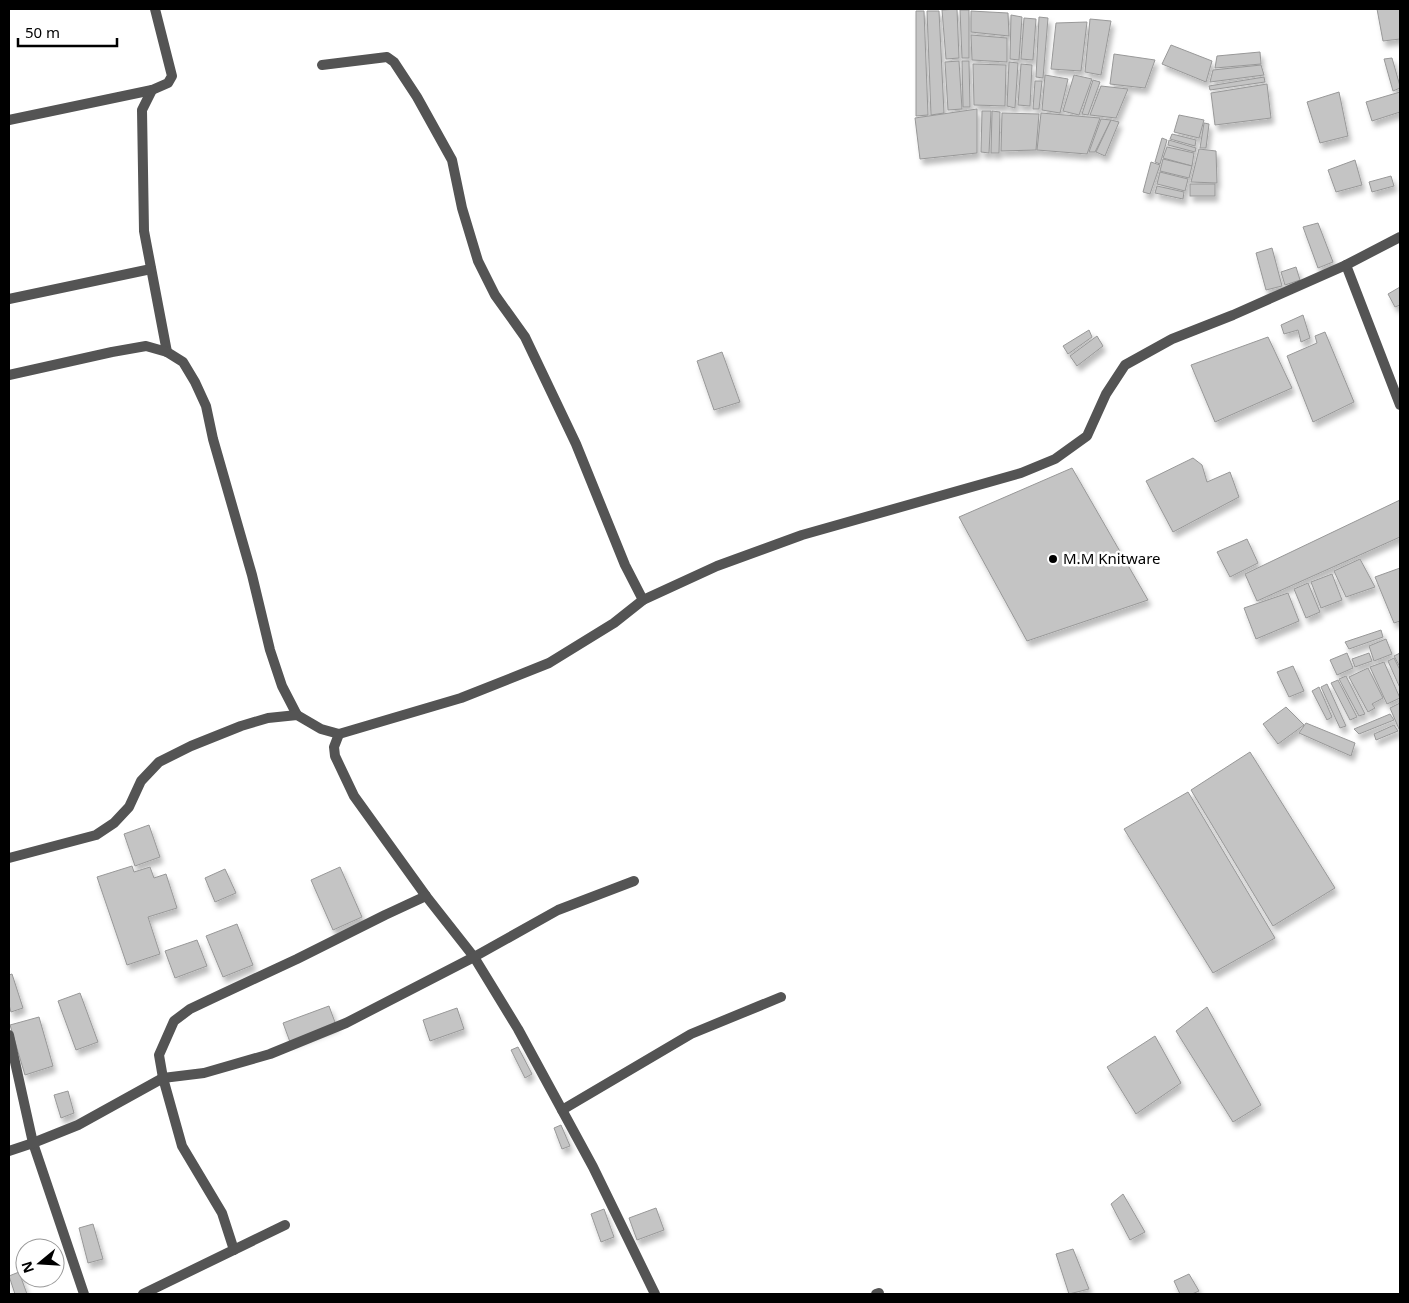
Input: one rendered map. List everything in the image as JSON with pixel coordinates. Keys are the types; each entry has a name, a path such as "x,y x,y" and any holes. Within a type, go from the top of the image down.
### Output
{"street":[{"path":"9,120 152,90 168,83 172,76 155,9"},
{"path":"322,65 387,57 394,62 417,97 452,160 462,208 478,261 494,295 525,337 576,444 626,565 643,600"},
{"path":"152,90 142,110 144,232 167,352"},
{"path":"9,374 146,346 167,352 183,362 206,406 213,440 252,575 270,650 282,686 297,715 321,729 339,734 461,698 549,663 614,623 643,600 717,566 802,534 1021,473 1056,459 1087,436 1106,394 1125,365 1172,339 1233,315 1346,265 1400,237"},
{"path":"1346,265 1400,405"},
{"path":"9,299 151,269"},
{"path":"9,858 96,835 114,823 129,807 141,781 159,762 241,726 268,718 297,715"},
{"path":"339,734 334,747 335,756 354,796 426,896 474,957 518,1028 593,1167 656,1294"},
{"path":"9,1151 78,1125 164,1078 204,1073 270,1054 346,1023 474,957 558,910 634,881"},
{"path":"234,1250 222,1212 182,1146 164,1078 159,1054 174,1021 190,1009 426,896"},
{"path":"562,1110 690,1034 782,998"},
{"path":"9,1035 33,1143 84,1294"},
{"path":"143,1294 285,1225"}],"building":[{"path":"957,9 959,58 946,59 942,10"},
{"path":"1377,9 1400,9 1400,39 1383,41"},
{"path":"960,10 969,10 969,58 962,58"},
{"path":"916,11 924,11 928,115 916,116"},
{"path":"927,11 939,11 944,113 931,115"},
{"path":"971,11 1008,13 1009,36 971,32"},
{"path":"1011,15 1022,17 1019,60 1010,59"},
{"path":"1039,17 1048,18 1043,78 1036,77"},
{"path":"1024,18 1036,19 1033,60 1021,59"},
{"path":"1090,19 1111,21 1101,75 1085,72"},
{"path":"1087,22 1081,71 1051,69 1056,23"},
{"path":"971,35 1007,38 1007,62 972,60"},
{"path":"1171,45 1212,61 1206,82 1162,64"},
{"path":"1260,52 1261,64 1215,68 1217,56"},
{"path":"1114,54 1155,60 1145,88 1110,84"},
{"path":"1392,58 1400,86 1400,88 1393,91 1384,59"},
{"path":"959,61 962,109 948,110 945,62"},
{"path":"962,61 969,61 970,107 963,107"},
{"path":"1009,62 1018,63 1015,108 1007,106"},
{"path":"973,64 1006,65 1005,106 974,105"},
{"path":"1021,64 1032,65 1030,106 1018,105"},
{"path":"1261,65 1264,75 1210,82 1213,70"},
{"path":"1045,75 1068,79 1060,113 1042,110"},
{"path":"1074,75 1092,79 1079,115 1063,111"},
{"path":"1264,77 1265,82 1210,90 1209,86"},
{"path":"1093,80 1100,82 1088,115 1082,114"},
{"path":"1035,81 1042,81 1039,109 1033,109"},
{"path":"1267,84 1271,118 1215,125 1211,93"},
{"path":"1101,86 1128,89 1116,118 1090,115"},
{"path":"1339,92 1348,136 1320,143 1307,102"},
{"path":"1400,92 1400,112 1372,121 1366,102"},
{"path":"977,109 977,153 920,159 915,118"},
{"path":"982,111 991,111 989,153 981,152"},
{"path":"992,111 1000,112 999,153 991,153"},
{"path":"1002,113 1039,114 1036,150 1001,151"},
{"path":"1041,113 1100,118 1087,154 1037,150"},
{"path":"1179,115 1204,120 1199,138 1174,132"},
{"path":"1101,119 1111,120 1095,152 1089,152"},
{"path":"1111,120 1119,122 1105,156 1096,152"},
{"path":"1204,123 1209,124 1206,148 1200,148"},
{"path":"1172,134 1196,140 1195,146 1170,139"},
{"path":"1162,138 1167,140 1160,164 1155,162"},
{"path":"1169,140 1196,148 1195,152 1168,145"},
{"path":"1167,147 1194,153 1192,166 1163,158"},
{"path":"1199,149 1216,151 1217,183 1191,182"},
{"path":"1163,159 1192,166 1189,178 1160,171"},
{"path":"1355,160 1362,185 1336,192 1328,170"},
{"path":"1151,162 1160,165 1150,194 1143,192"},
{"path":"1160,172 1188,179 1185,191 1157,184"},
{"path":"1391,176 1394,186 1372,192 1369,182"},
{"path":"1190,184 1215,184 1215,196 1190,196"},
{"path":"1157,186 1184,192 1183,199 1155,193"},
{"path":"1318,223 1333,262 1318,268 1303,227"},
{"path":"1272,248 1282,286 1266,290 1256,253"},
{"path":"1296,267 1300,280 1285,285 1281,272"},
{"path":"1400,287 1400,305 1395,307 1388,294"},
{"path":"1303,315 1310,338 1301,342 1298,330 1284,334 1281,325"},
{"path":"1089,330 1092,337 1068,354 1063,346"},
{"path":"1325,332 1354,402 1313,422 1287,356 1317,343 1315,336"},
{"path":"1097,336 1103,346 1077,366 1070,356"},
{"path":"1268,337 1292,388 1215,422 1191,365"},
{"path":"722,352 740,402 714,410 697,361"},
{"path":"1193,458 1202,465 1207,482 1230,472 1239,497 1173,532 1146,481"},
{"name":"M.M Knitware","path":"1072,468 1148,600 1027,641 959,517"},
{"path":"1400,500 1400,537 1257,601 1245,574"},
{"path":"1247,539 1258,563 1230,577 1217,552"},
{"path":"1360,559 1375,587 1346,597 1334,571"},
{"path":"1400,568 1400,621 1394,623 1375,577"},
{"path":"1332,574 1342,600 1321,608 1311,582"},
{"path":"1308,583 1320,612 1306,618 1294,589"},
{"path":"1288,593 1299,621 1256,639 1244,608"},
{"path":"1381,630 1383,637 1349,649 1345,642"},
{"path":"1386,639 1392,654 1374,661 1369,646"},
{"path":"1347,653 1353,668 1337,675 1330,660"},
{"path":"1369,653 1372,661 1355,667 1352,659"},
{"path":"1400,653 1400,667 1394,656"},
{"path":"1394,658 1400,670 1400,688 1388,661"},
{"path":"1384,662 1400,698 1387,704 1370,667"},
{"path":"1293,666 1304,691 1289,697 1277,672"},
{"path":"1368,668 1383,698 1372,704 1375,708 1368,712 1349,677"},
{"path":"1346,676 1365,714 1359,716 1339,679"},
{"path":"1338,680 1357,717 1350,720 1331,683"},
{"path":"1327,684 1346,726 1340,728 1321,687"},
{"path":"1319,687 1332,717 1327,720 1312,691"},
{"path":"1400,703 1400,729 1399,729 1390,708"},
{"path":"1286,707 1304,725 1278,744 1263,724"},
{"path":"1390,714 1394,720 1359,734 1354,729"},
{"path":"1306,723 1355,743 1351,756 1299,733"},
{"path":"1394,725 1398,731 1376,740 1374,734"},
{"path":"1250,752 1335,888 1273,926 1191,790"},
{"path":"1188,792 1275,938 1213,973 1124,829"},
{"path":"149,825 160,857 135,866 124,834"},
{"path":"132,866 134,872 150,867 154,878 166,874 177,908 148,917 160,954 127,965 97,877"},
{"path":"340,867 362,917 333,930 311,880"},
{"path":"225,869 236,893 215,902 205,878"},
{"path":"237,924 253,965 223,977 206,936"},
{"path":"197,940 207,966 175,978 165,951"},
{"path":"12,974 23,1008 11,1012 9,1005 9,975"},
{"path":"80,993 98,1042 76,1050 58,1001"},
{"path":"329,1006 336,1025 290,1042 283,1023"},
{"path":"1207,1007 1261,1105 1233,1122 1176,1031"},
{"path":"457,1008 464,1029 430,1041 423,1020"},
{"path":"39,1017 53,1066 25,1075 10,1025"},
{"path":"1155,1036 1181,1083 1136,1114 1107,1067"},
{"path":"518,1047 532,1074 525,1078 511,1050"},
{"path":"68,1091 74,1113 61,1118 54,1095"},
{"path":"561,1125 570,1146 562,1149 554,1128"},
{"path":"1123,1194 1145,1232 1130,1240 1111,1204"},
{"path":"656,1208 664,1230 637,1240 629,1218"},
{"path":"604,1209 614,1237 601,1242 591,1214"},
{"path":"93,1224 103,1259 88,1263 79,1228"},
{"path":"1073,1249 1089,1289 1069,1294 1056,1254"},
{"path":"15,1274 15,1288 25,1288 27,1294 15,1294 9,1276"},
{"path":"1189,1274 1199,1291 1192,1294 1180,1294 1174,1281"}],"place":[{"name":"M.M Knitware","path":"1053,559"}]}
